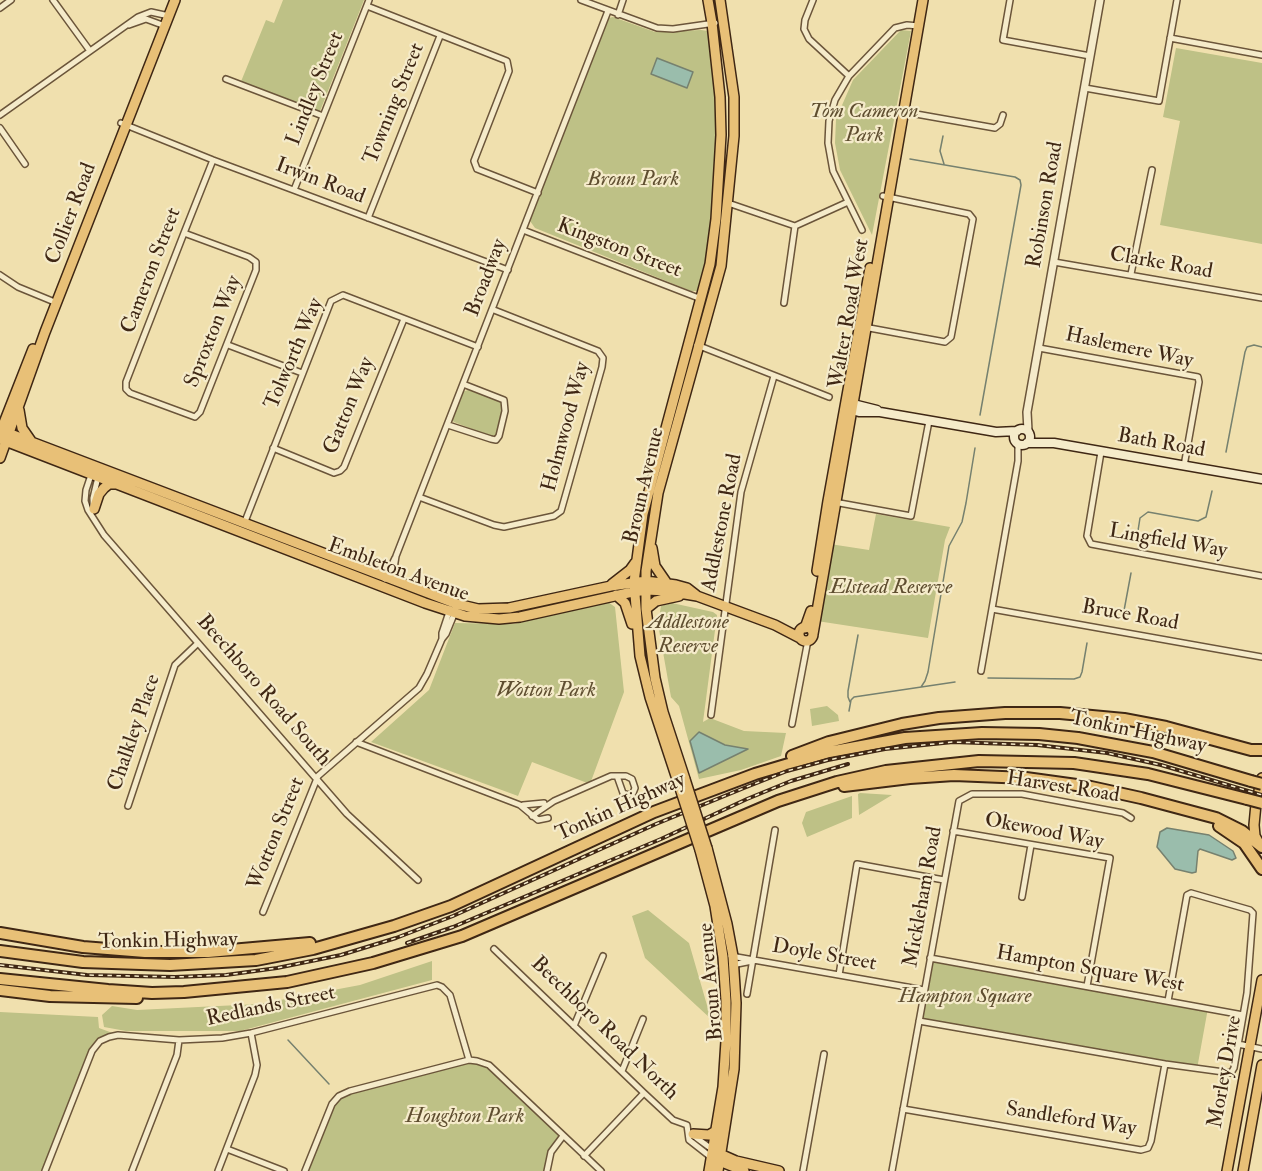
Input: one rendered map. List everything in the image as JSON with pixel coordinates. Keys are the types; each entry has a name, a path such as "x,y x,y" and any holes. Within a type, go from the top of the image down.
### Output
{"highway":[{"path":"737,781 802,751 862,733 939,718 1005,713 1060,713 1124,719 1166,727 1251,750 1262,750"},
{"name":"Tonkin Highway","path":"0,951 83,962 170,965 256,960 313,949 394,926 451,906 654,812 737,781 792,762 848,748 905,738 982,733 1049,735 1116,744 1172,756 1258,781"},
{"name":"Tonkin Highway","path":"0,979 108,990 152,993 184,992 287,982 373,963 470,933 778,801 837,782 886,771 942,764 1017,760 1074,763 1111,767 1175,780 1262,804"},
{"path":"812,790 954,775 992,776 1091,787 1207,815 1242,831 1262,847"},
{"path":"1186,811 1217,825 1244,843 1262,869"},
{"path":"0,933 83,947 156,952 208,952 341,941"},
{"path":"0,990 50,996 125,998 161,998 184,992"}],"main road":[{"name":"Collier Road","path":"3,435 4,416 54,302 164,20 169,0"},
{"name":"Collier Road","path":"164,20 175,0"},
{"name":"Broun Avenue","path":"682,781 650,698 638,643 634,587 635,562 643,514 702,297 710,264 716,219 721,135 720,97 708,0"},
{"name":"Broun Avenue","path":"717,1159 736,1049 736,1003 719,888 682,781 663,712 646,609 646,586 650,537 658,493 721,266 734,136 734,97 720,0"},
{"name":"Walter Road West","path":"916,26 917,0"},
{"name":"Walter Road West","path":"805,635 849,406 916,26 923,0"},
{"name":"Collier Road","path":"3,435 19,408 54,302"},
{"name":"Bath Road","path":"849,406 1262,479"},
{"path":"19,408 22,428 29,446"},
{"path":"0,459 3,435 96,471"},
{"path":"0,459 29,446"},
{"name":"Embleton Avenue","path":"96,471 146,484 347,572 387,583 472,613 480,618 499,619 529,609 613,590 666,582 687,588 697,596"},
{"name":"Embleton Avenue","path":"96,471 117,484 160,500 331,556 387,583"},
{"path":"93,512 99,494 104,488 110,484 117,484"},
{"path":"146,484 160,495 160,500"},
{"path":"650,537 655,566 666,582"},
{"path":"331,556 345,566 347,572"},
{"path":"635,562 613,590 625,603 638,643"},
{"name":"Embleton Avenue","path":"646,586 697,596 805,635"},
{"path":"646,609 663,599 686,595"},
{"name":"Embleton Avenue","path":"455,608 529,609"},
{"path":"1258,781 1254,825 1255,836 1262,847"},
{"name":"Broun Avenue","path":"717,1159 717,1130 726,1041 728,961"},
{"name":"Morley Drive","path":"1227,1171 1262,980"},
{"name":"Morley Drive","path":"1243,1171 1262,1065"},
{"path":"690,1134 709,1135 717,1130"},
{"path":"710,1171 717,1159"},
{"name":"Beechboro Road North","path":"717,1159 744,1171"},
{"name":"Beechboro Road North","path":"717,1159 779,1171"}],"street":[{"path":"0,8 11,0"},
{"path":"53,0 90,51"},
{"path":"581,0 657,28 673,29 724,21"},
{"path":"618,15 623,0"},
{"path":"813,0 804,29 809,39 849,76"},
{"path":"1010,0 1003,40 1090,56"},
{"name":"Robinson Road","path":"1022,437 1100,0"},
{"path":"1085,88 1160,101 1177,0"},
{"path":"368,3 440,36 507,61 509,71 474,161 477,169 538,193"},
{"name":"Lindley Street","path":"294,190 368,3"},
{"name":"Broadway","path":"387,583 608,11"},
{"path":"0,115 145,13 157,12 164,20"},
{"path":"127,26 146,19 164,20"},
{"path":"862,230 833,171 828,143 829,121 835,100 849,76 895,28 916,26"},
{"name":"Towning Street","path":"368,218 440,36"},
{"path":"1170,38 1262,55"},
{"path":"226,80 323,116"},
{"path":"901,112 995,128 1000,124 1003,115"},
{"name":"Irwin Road","path":"124,124 213,160 508,270"},
{"path":"0,128 25,164"},
{"name":"Cameron Street","path":"195,417 130,393 126,389 126,382 213,160"},
{"path":"1131,274 1152,170"},
{"path":"863,327 945,342 951,337 973,219 969,214 886,196"},
{"path":"728,203 795,226 848,202"},
{"path":"784,303 795,226"},
{"name":"Kingston Street","path":"523,230 696,297 702,297"},
{"name":"Sproxton Way","path":"184,233 249,257 256,262 256,270 228,345 200,412 195,417"},
{"name":"Clarke Road","path":"1054,262 1262,298"},
{"path":"0,275 18,287 54,302"},
{"name":"Tolworth Way","path":"243,527 331,301 343,295 478,347"},
{"name":"Holmwood Way","path":"419,497 504,527 554,516 561,511 603,358 598,351 494,310"},
{"name":"Gatton Way","path":"273,448 333,473 340,471 344,467 404,319"},
{"path":"688,344 700,346 829,397"},
{"path":"228,345 302,373"},
{"name":"Haslemere Way","path":"1039,348 1198,377 1184,466"},
{"name":"Addlestone Road","path":"711,715 741,492 774,376"},
{"path":"448,424 491,440 496,440 499,436 505,411 504,400 463,384"},
{"path":"831,501 911,516 929,421"},
{"path":"981,671 1022,437"},
{"name":"Lingfield Way","path":"1101,452 1088,536 1091,544 1262,576"},
{"path":"93,512 96,471"},
{"name":"Beechboro Road South","path":"93,512 104,535 316,779 347,814 418,880"},
{"name":"Wotton Street","path":"262,912 316,779 419,688 455,608"},
{"name":"Bruce Road","path":"992,609 1262,657"},
{"name":"Walter Road West","path":"792,724 803,662 805,635"},
{"name":"Chalkley Place","path":"128,806 175,665 197,644"},
{"path":"356,742 520,805 534,806 554,801 617,776"},
{"name":"Harvest Road","path":"958,806 963,798 972,794 1022,794 1123,813 1131,818"},
{"path":"532,816 554,801"},
{"path":"520,805 532,816 541,820 548,818"},
{"name":"Mickleham Road","path":"892,1171 958,806"},
{"path":"747,994 775,830"},
{"name":"Okewood Way","path":"953,831 1110,858 1087,986"},
{"path":"1022,897 1031,845"},
{"path":"839,975 858,864 944,880"},
{"path":"919,1021 1165,1064 1231,1073 1234,1068 1248,982 1253,913 1250,910 1191,893 1185,898 1168,1001"},
{"name":"Beechboro Road North","path":"494,949 644,1093 674,1120 687,1125 689,1140 717,1159"},
{"path":"574,1026 603,956"},
{"name":"Hampton Square West","path":"930,958 1243,1015"},
{"name":"Doyle Street","path":"728,961 754,960 924,990"},
{"name":"Redlands Street","path":"45,1171 92,1051 104,1039 118,1035 179,1040 222,1038 251,1033 429,985 442,987 450,995 469,1060"},
{"path":"622,1071 643,1019"},
{"path":"218,1171 255,1075 257,1065 251,1033"},
{"path":"132,1171 177,1055 179,1040"},
{"path":"1238,1044 1262,1048"},
{"path":"803,1171 824,1054"},
{"path":"305,1171 332,1104 339,1096 350,1091 469,1060 477,1060 489,1065 601,1171"},
{"name":"Sandleford Way","path":"903,1109 1141,1150 1148,1148 1151,1141 1165,1064"},
{"path":"584,1156 644,1093"},
{"path":"547,1171 551,1152 563,1136"},
{"path":"227,1149 284,1171"}],"green space":[{"path":"283,0 364,0 317,114 240,84 266,20 274,23"},
{"name":"Broun Park","path":"613,17 655,32 701,30 708,31 712,37 718,104 715,183 706,268 699,291 691,291 535,228 530,221 608,18"},
{"name":"Tom Cameron Park","path":"901,30 911,31 872,235 840,170 835,143 836,119 853,80"},
{"path":"1176,48 1262,63 1262,244 1160,225 1180,121 1163,117"},
{"path":"468,390 502,402 504,405 496,435 490,436 452,420 462,392"},
{"name":"Elstead Reserve","path":"876,514 950,527 945,540 928,638 817,621 830,544 869,550"},
{"name":"Wotton Park","path":"608,602 615,607 624,692 590,784 532,762 518,796 371,742 429,690 455,623 514,624"},
{"name":"Addlestone Reserve","path":"672,603 713,612 717,615 703,722 710,718 744,731 786,733 781,756 741,770 699,779 679,706 671,697 658,624 661,606"},
{"path":"827,706 838,715 839,721 812,726 810,709"},
{"path":"858,794 892,795 859,815"},
{"path":"852,796 852,818 807,837 802,823 806,812"},
{"path":"648,910 689,943 711,1019 645,958 632,916"},
{"name":"Hampton Square","path":"930,958 1208,1008 1197,1069 919,1021"},
{"path":"432,961 432,980 240,1031 126,1031 104,1027 102,1015 112,1006 137,1010 259,1004 360,985"},
{"path":"0,1012 98,1017 99,1028 118,1035 97,1044 45,1171 0,1171"},
{"name":"Houghton Park","path":"469,1060 484,1062 563,1136 553,1149 547,1171 305,1171 332,1104 339,1096"}],"shaded area":[{"path":"657,58 693,72 687,88 651,74"},
{"path":"699,732 725,745 748,749 699,773 690,741"},
{"path":"1167,828 1209,835 1233,851 1236,858 1232,860 1200,849 1196,872 1175,869 1157,847 1160,832"}],"waterway":[{"path":"943,136 940,151 944,164"},
{"path":"910,159 1015,177 1020,180 1021,185 980,415"},
{"path":"1226,452 1245,352 1247,347 1254,345 1262,347"},
{"path":"921,687 928,672 949,546 962,522 975,448"},
{"path":"1137,537 1140,518 1148,512 1198,521 1206,517 1212,491"},
{"path":"1123,616 1131,573"},
{"path":"850,702 848,691 858,635"},
{"path":"988,678 1074,679 1080,677 1087,643"},
{"path":"849,711 851,700 854,697 955,682"},
{"path":"288,1040 329,1084"}],"railway":[{"path":"0,965 87,975 175,977 226,975 277,968 341,955 396,938 453,916 656,824 787,771 885,749 953,742 1037,745 1107,753 1161,765 1262,795"},
{"path":"407,943 453,927 791,781 848,764"}]}
